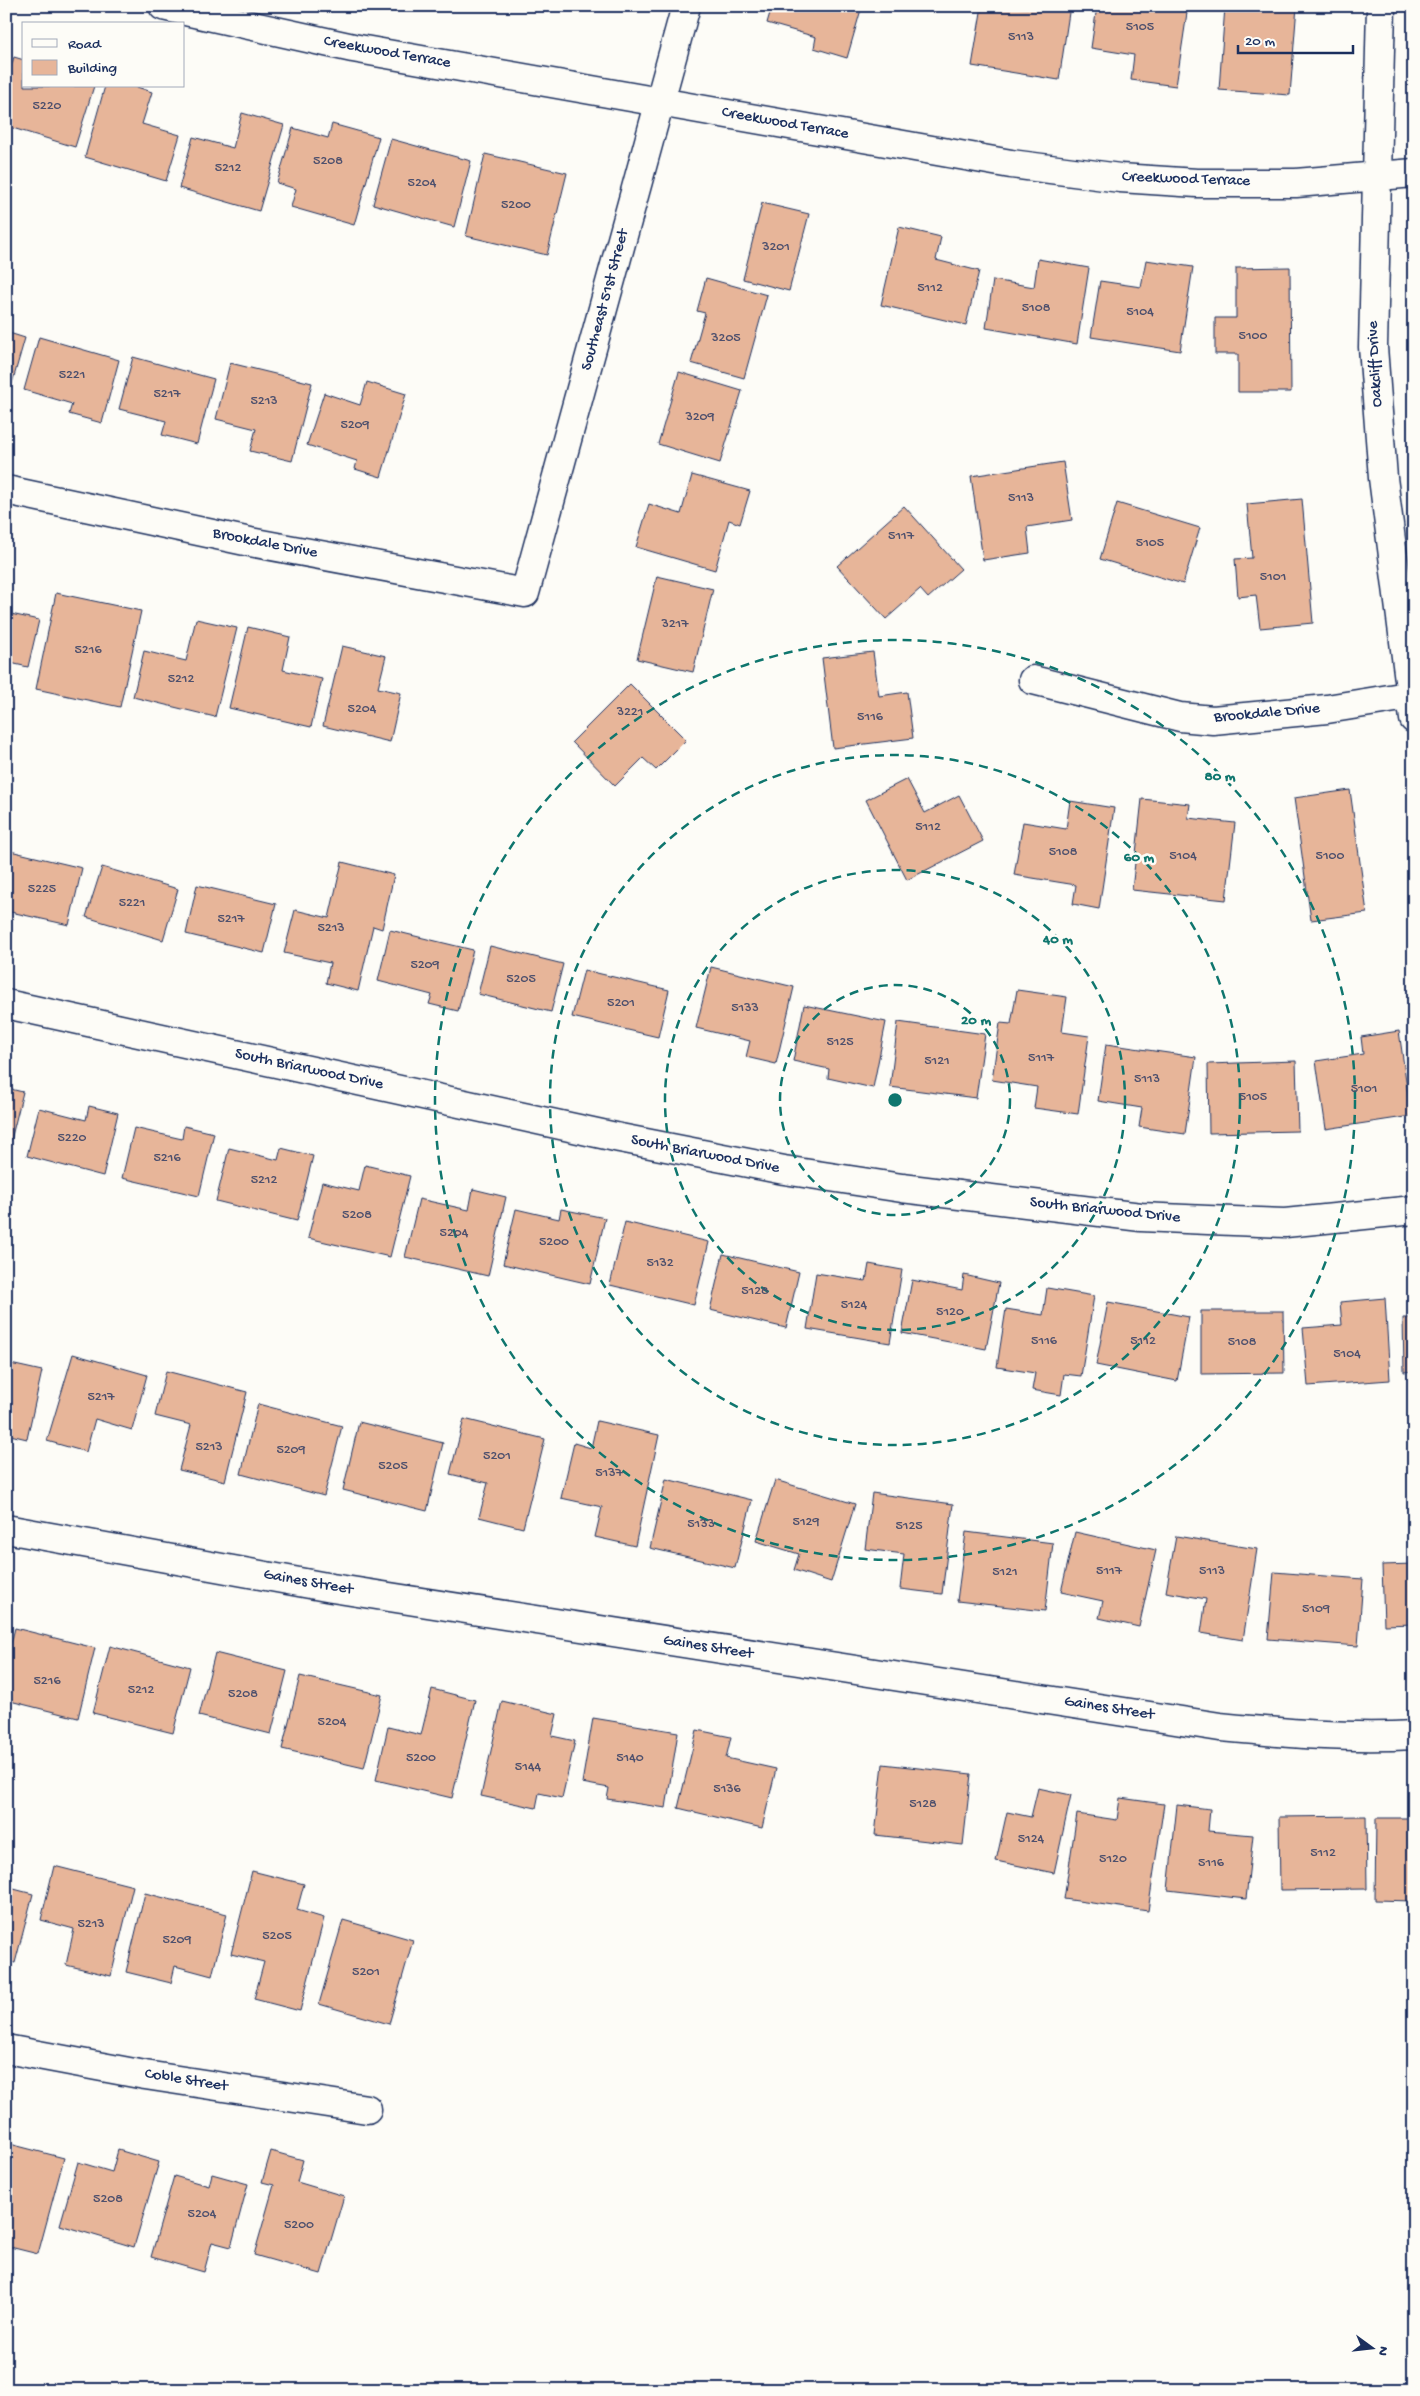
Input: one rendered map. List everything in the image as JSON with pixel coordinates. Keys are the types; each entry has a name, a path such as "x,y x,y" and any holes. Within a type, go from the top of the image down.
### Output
{"street":[{"name":"Creekwood Terrace","path":"163,6 353,48 1011,164 1120,178 1197,183 1296,183 1414,173"},
{"name":"Southeast 51st Street","path":"525,593 686,6"},
{"name":"Oakcliff Drive","path":"1381,6 1373,347 1383,478 1412,703"},
{"name":"Brookdale Drive","path":"6,490 250,542 525,593"},
{"name":"Brookdale Drive","path":"1034,680 1172,715 1213,720 1412,703"},
{"name":"South Briarwood Drive","path":"6,1004 620,1138 784,1170 902,1188 1141,1217 1208,1220 1284,1223 1414,1210"},
{"name":"Gaines Street","path":"6,1529 341,1590 1220,1726 1298,1734 1414,1735"},
{"name":"Coble Street","path":"6,2049 145,2075 367,2109"}],"building":[{"path":"772,6 862,6 847,58 814,48 816,37 767,23"},
{"path":"982,6 1028,8 1028,6 1070,6 1059,80 972,66"},
{"path":"1097,6 1188,6 1176,86 1131,80 1134,55 1091,48"},
{"path":"1225,6 1297,6 1290,95 1219,90"},
{"path":"14,57 22,59 22,88 93,88 75,147 6,126 6,83"},
{"path":"104,88 140,88 152,92 142,124 180,135 166,181 85,157"},
{"path":"242,113 284,125 259,211 179,188 193,137 233,148"},
{"path":"332,124 379,137 354,225 291,207 296,189 277,183 293,128 328,138"},
{"path":"391,139 471,161 454,227 373,204"},
{"path":"485,154 567,173 547,255 466,236"},
{"path":"762,203 809,214 789,291 743,279"},
{"path":"899,227 941,237 936,260 979,271 966,325 881,305"},
{"path":"1038,259 1089,268 1077,344 986,328 993,280 1034,287"},
{"path":"1146,260 1193,267 1180,351 1091,337 1100,281 1141,287"},
{"path":"1290,267 1291,392 1238,392 1238,354 1215,354 1215,318 1236,318 1236,268"},
{"path":"706,278 767,295 744,378 691,363 705,313 697,311"},
{"path":"6,332 25,338 7,401 6,401"},
{"path":"39,337 119,360 102,423 69,414 72,404 24,390"},
{"path":"133,357 214,379 197,444 162,435 166,421 119,409"},
{"path":"230,363 312,383 292,461 250,451 256,429 216,419"},
{"path":"679,372 742,391 720,463 658,444"},
{"path":"367,382 406,394 381,477 355,469 357,461 307,445 324,393 360,405"},
{"path":"1063,462 1072,520 1027,527 1030,553 983,560 971,476"},
{"path":"692,475 750,491 740,524 729,520 715,570 636,547 649,504 681,514"},
{"path":"1302,499 1313,623 1260,628 1256,595 1238,597 1235,559 1252,558 1247,504"},
{"path":"1117,503 1200,528 1183,584 1100,559"},
{"path":"904,506 961,569 928,598 920,589 886,619 837,566"},
{"path":"657,576 713,589 693,672 637,659"},
{"path":"56,593 141,611 120,707 36,689"},
{"path":"6,613 39,620 28,667 6,662"},
{"path":"196,619 237,628 215,717 133,697 144,651 186,661"},
{"path":"248,627 290,637 283,670 322,679 311,727 229,708"},
{"path":"342,646 386,656 378,688 401,693 390,742 323,726"},
{"path":"873,652 879,696 907,692 913,738 833,748 822,658"},
{"path":"630,684 686,740 656,770 643,758 615,786 572,742"},
{"path":"907,779 925,813 959,795 983,841 907,880 866,800"},
{"path":"1350,790 1367,913 1311,920 1294,798"},
{"path":"1142,799 1190,804 1188,818 1235,823 1226,900 1132,890"},
{"path":"1070,801 1114,808 1099,909 1073,904 1076,885 1014,875 1023,822 1066,829"},
{"path":"6,850 82,868 69,925 6,911"},
{"path":"342,862 394,875 382,929 373,926 358,991 326,983 330,963 284,953 295,910 329,918"},
{"path":"102,867 178,889 163,940 86,917"},
{"path":"197,885 276,904 264,953 186,934"},
{"path":"390,930 473,950 458,1011 429,1004 432,995 378,981"},
{"path":"490,946 563,964 551,1012 478,994"},
{"path":"711,967 794,987 776,1064 746,1057 750,1041 696,1028"},
{"path":"584,970 669,990 658,1037 572,1017"},
{"path":"1017,990 1067,997 1062,1032 1089,1036 1078,1114 1034,1108 1037,1087 992,1080 1000,1023 1011,1024"},
{"path":"804,1005 886,1022 873,1088 828,1078 829,1069 793,1061"},
{"path":"898,1022 985,1034 976,1098 890,1087"},
{"path":"1399,1031 1411,1116 1326,1129 1316,1061 1363,1054 1361,1037"},
{"path":"1106,1044 1196,1057 1185,1134 1139,1127 1142,1108 1098,1101"},
{"path":"1296,1061 1298,1131 1209,1133 1208,1064"},
{"path":"6,1088 23,1092 7,1156 6,1156"},
{"path":"89,1106 118,1113 103,1176 27,1156 39,1108 86,1120"},
{"path":"184,1126 214,1133 199,1196 122,1178 134,1128 182,1139"},
{"path":"229,1148 278,1160 281,1148 313,1156 297,1221 216,1201"},
{"path":"365,1165 410,1176 390,1257 308,1238 322,1182 359,1191"},
{"path":"473,1189 506,1197 488,1276 405,1257 419,1199 469,1210"},
{"path":"516,1209 559,1219 561,1209 605,1218 590,1284 503,1264"},
{"path":"625,1222 709,1242 694,1305 610,1285"},
{"path":"723,1254 799,1272 786,1328 710,1310"},
{"path":"869,1264 902,1270 890,1343 807,1329 816,1273 866,1281"},
{"path":"964,1275 999,1283 986,1349 902,1333 912,1280 962,1290"},
{"path":"1047,1288 1094,1296 1081,1376 1064,1374 1061,1395 1032,1390 1035,1373 997,1367 1006,1309 1043,1315"},
{"path":"1385,1298 1390,1380 1308,1386 1303,1328 1342,1325 1340,1302"},
{"path":"1108,1302 1189,1317 1177,1381 1096,1365"},
{"path":"1201,1311 1283,1311 1284,1373 1201,1374"},
{"path":"1403,1318 1414,1318 1414,1371 1404,1372"},
{"path":"73,1354 147,1375 132,1430 95,1419 86,1452 47,1441"},
{"path":"6,1363 42,1371 27,1439 6,1434"},
{"path":"166,1371 247,1392 225,1481 179,1470 191,1425 155,1416"},
{"path":"258,1404 342,1426 324,1496 241,1474"},
{"path":"464,1419 545,1439 523,1528 479,1517 488,1483 450,1474"},
{"path":"597,1421 659,1435 635,1546 595,1537 602,1507 561,1498 574,1443 591,1448"},
{"path":"359,1422 443,1443 427,1511 343,1490"},
{"path":"666,1479 752,1500 735,1568 650,1548"},
{"path":"775,1480 855,1504 831,1582 794,1570 799,1554 756,1541"},
{"path":"872,1493 953,1504 942,1594 900,1589 904,1554 865,1549"},
{"path":"966,1532 1053,1543 1045,1611 957,1601"},
{"path":"1075,1532 1156,1550 1139,1627 1099,1618 1103,1601 1061,1592"},
{"path":"1176,1536 1257,1549 1243,1640 1201,1633 1206,1599 1166,1592"},
{"path":"1414,1564 1414,1624 1384,1625 1382,1565"},
{"path":"1274,1572 1363,1579 1358,1646 1268,1639"},
{"path":"15,1628 95,1648 78,1718 6,1700 6,1663"},
{"path":"110,1646 190,1667 173,1733 93,1713"},
{"path":"215,1653 287,1671 271,1734 199,1716"},
{"path":"300,1676 382,1695 364,1768 282,1749"},
{"path":"432,1689 475,1700 452,1798 376,1780 388,1727 421,1735"},
{"path":"502,1701 557,1714 552,1736 575,1741 562,1798 539,1793 536,1808 481,1796"},
{"path":"593,1718 678,1732 666,1808 607,1799 609,1788 582,1783"},
{"path":"697,1730 731,1737 726,1758 776,1769 762,1828 678,1808"},
{"path":"883,1764 971,1774 963,1845 875,1835"},
{"path":"1038,1788 1071,1795 1054,1873 996,1861 1007,1812 1031,1817"},
{"path":"1120,1798 1164,1804 1148,1911 1064,1899 1077,1814 1117,1820"},
{"path":"1177,1805 1210,1809 1208,1831 1253,1835 1246,1899 1168,1890"},
{"path":"1366,1816 1367,1889 1280,1890 1279,1817"},
{"path":"1376,1818 1414,1818 1414,1901 1375,1900"},
{"path":"54,1866 133,1886 111,1976 66,1965 74,1929 41,1920"},
{"path":"252,1871 304,1884 297,1910 324,1918 300,2011 254,1999 264,1962 231,1954"},
{"path":"6,1887 33,1894 15,1963 6,1961"},
{"path":"145,1893 227,1914 212,1976 175,1966 171,1983 126,1972"},
{"path":"343,1920 413,1940 389,2024 319,2004"},
{"path":"6,2143 64,2158 38,2254 6,2246"},
{"path":"118,2150 159,2162 134,2247 60,2225 78,2162 112,2172"},
{"path":"271,2151 303,2160 297,2182 344,2196 321,2274 254,2255 274,2185 262,2182"},
{"path":"212,2174 248,2184 231,2247 212,2242 204,2272 151,2257 174,2176 209,2186"}]}
